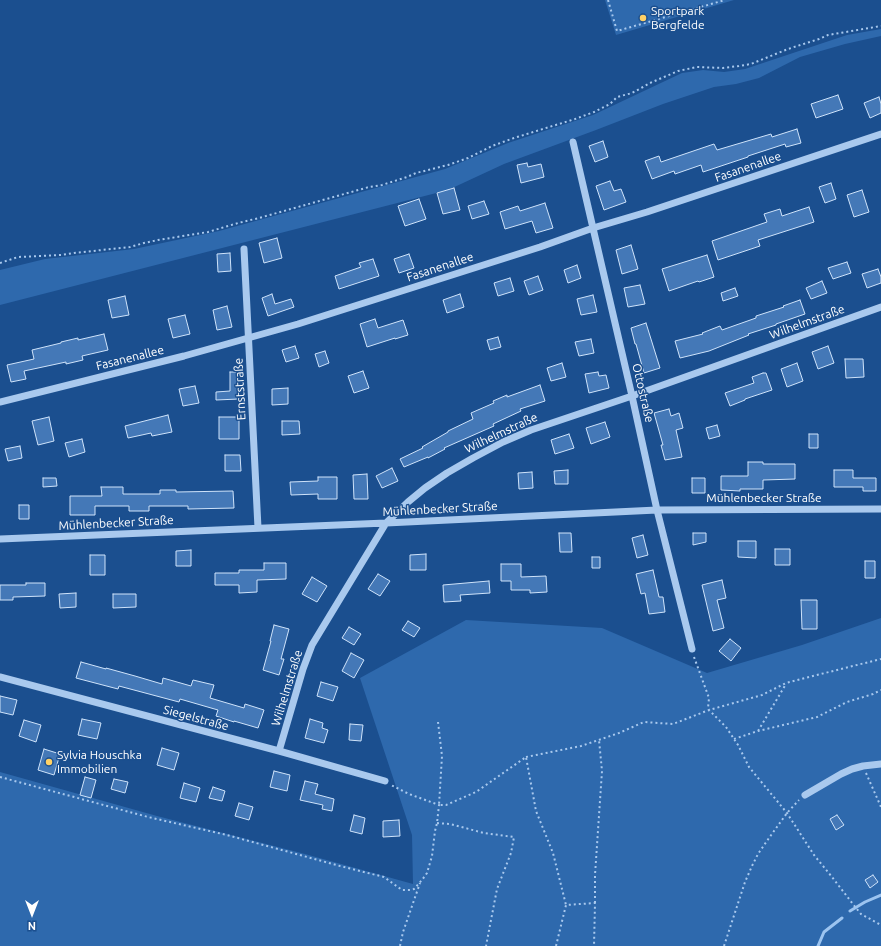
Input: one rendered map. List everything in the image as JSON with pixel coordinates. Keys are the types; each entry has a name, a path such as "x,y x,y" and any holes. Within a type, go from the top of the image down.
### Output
{"street":[{"name":"Fasanenallee","path":"0,402 184,356 298,324 540,247 593,228 647,212 881,134"},
{"name":"Ottostraße","path":"573,142 657,510 693,652"},
{"name":"Ernststraße","path":"244,249 258,528"},
{"name":"Wilhelmstraße","path":"279,751 302,669 309,650 386,523 408,502 436,480 488,450 538,428 881,307"},
{"name":"Mühlenbecker Straße","path":"0,539 657,510 881,509"},
{"name":"Siegelstraße","path":"0,677 279,751 385,781"},
{"path":"805,795 841,774 863,766 881,764"}],"path":[{"path":"608,0 617,31 725,0"},
{"path":"0,263 18,257 61,255 130,247 158,240 208,232 369,187 382,185 407,178 416,173 448,165 468,158 499,143 594,112 610,104 618,97 644,88 650,83 678,70 696,67 723,68 751,64 828,35 881,26"},
{"path":"693,652 709,698 709,710 726,727 738,745 749,767 787,813 814,855 856,908 861,914 881,925"},
{"path":"385,781 409,794 439,805 446,805 476,792 526,757 581,746 619,733 644,722 673,724 709,710 762,695 786,683 881,659"},
{"path":"758,731 786,683"},
{"path":"734,739 758,731 817,717 847,702 881,690"},
{"path":"0,777 148,817 227,835 384,877 402,890 414,889 427,873 432,856 435,831 438,822 442,756 438,722"},
{"path":"594,946 602,771 599,740"},
{"path":"526,757 536,811 553,853 566,904 556,946"},
{"path":"863,766 881,807"},
{"path":"724,946 745,882 758,854 787,813 805,795"},
{"path":"438,822 484,833 514,837 511,853 497,889 486,946"},
{"path":"400,946 403,932 420,882"},
{"path":"566,904 596,903"}],"shaded area":[{"name":"Sportpark Bergfelde","path":"605,0 734,0 616,35"},
{"path":"881,29 881,36 845,44 800,57 759,78 736,84 714,87 663,104 504,164 448,190 0,305 0,270 45,259 134,249 219,231 445,169 508,143 593,115 682,73 703,70 724,72 745,69 847,35"},
{"path":"881,618 881,946 0,946 0,772 157,816 305,854 413,884 412,835 360,678 466,620 602,628 707,673 802,645"}],"building":[{"path":"838,95 843,109 816,118 811,104"},
{"path":"879,97 881,113 870,118 864,103"},
{"path":"797,129 801,143 786,147 785,144 703,172 701,165 675,174 674,171 652,179 645,161 659,156 661,162 714,144 717,150 771,134 772,137"},
{"path":"603,141 608,157 595,162 589,146"},
{"path":"527,163 528,167 541,164 544,177 521,183 517,165"},
{"path":"610,181 614,191 621,189 626,202 604,210 596,186"},
{"path":"831,183 836,199 825,203 819,187"},
{"path":"454,188 460,210 443,214 437,193"},
{"path":"862,190 869,212 854,217 847,195"},
{"path":"419,199 426,219 405,226 398,206"},
{"path":"484,201 489,214 472,219 468,206"},
{"path":"545,203 553,228 536,233 532,221 505,229 500,212 518,206 520,211"},
{"path":"809,207 814,222 758,240 760,246 718,260 712,241 767,222 764,214 780,209 782,216"},
{"path":"277,238 282,258 264,263 259,243"},
{"path":"631,245 638,269 622,274 616,250"},
{"path":"230,253 231,271 218,272 217,254"},
{"path":"409,254 414,268 399,273 394,259"},
{"path":"707,255 714,277 669,291 662,269"},
{"path":"373,259 379,276 339,289 335,276 361,267 359,263"},
{"path":"847,262 851,273 833,279 828,268"},
{"path":"577,265 581,278 568,283 564,270"},
{"path":"878,269 881,277 881,283 867,288 862,274"},
{"path":"538,276 543,290 529,295 524,281"},
{"path":"510,278 514,291 498,296 494,283"},
{"path":"822,281 827,293 811,299 806,288"},
{"path":"640,285 645,304 628,307 624,288"},
{"path":"735,288 738,296 723,301 721,293"},
{"path":"272,294 275,304 291,299 294,307 268,316 262,298"},
{"path":"460,294 464,307 447,313 443,300"},
{"path":"593,295 597,312 581,315 577,299"},
{"path":"125,296 129,315 112,318 108,300"},
{"path":"800,300 805,314 748,334 749,335 709,351 680,358 675,341 703,334 702,333 720,326 722,330"},
{"path":"227,306 232,327 217,330 213,310"},
{"path":"185,315 190,334 173,338 168,319"},
{"path":"375,319 378,328 403,320 408,335 367,347 360,324"},
{"path":"646,323 660,368 644,373 631,328"},
{"path":"104,334 108,350 82,356 83,360 24,371 26,379 11,382 7,365 34,359 32,350 78,338 78,340"},
{"path":"498,337 501,347 490,350 487,340"},
{"path":"591,339 594,353 579,356 575,342"},
{"path":"295,346 299,358 286,362 282,350"},
{"path":"828,346 834,363 818,369 812,352"},
{"path":"325,351 329,363 319,367 315,354"},
{"path":"845,359 863,359 864,377 846,378"},
{"path":"562,363 566,377 551,381 547,368"},
{"path":"797,363 803,381 787,387 781,369"},
{"path":"363,371 369,388 354,393 348,376"},
{"path":"230,372 238,372 239,399 216,400 216,392 230,391"},
{"path":"598,372 599,376 606,375 609,388 589,393 585,374"},
{"path":"766,373 772,390 745,399 730,406 725,393 754,383 752,377"},
{"path":"540,385 545,401 520,409 521,411 493,424 494,426 444,448 445,449 428,458 404,467 400,459 423,448 422,447 448,431 473,419 471,413 494,403 493,401 507,395 507,397"},
{"path":"195,386 199,403 183,406 179,389"},
{"path":"288,388 288,404 272,405 272,389"},
{"path":"669,409 671,416 679,413 683,428 676,430 682,457 665,460 661,445 663,445 654,413"},
{"path":"168,415 172,432 152,436 151,433 128,438 125,426"},
{"path":"49,417 54,441 38,445 32,421"},
{"path":"219,417 239,417 239,439 219,439"},
{"path":"282,421 299,421 300,434 282,435"},
{"path":"605,422 610,437 591,444 586,428"},
{"path":"717,425 720,436 709,439 706,428"},
{"path":"569,434 574,448 555,454 551,440"},
{"path":"809,434 818,434 818,448 809,448"},
{"path":"82,439 85,452 69,457 65,443"},
{"path":"20,446 22,458 8,461 5,449"},
{"path":"225,455 240,455 241,471 225,471"},
{"path":"748,462 763,462 763,464 795,464 795,479 763,480 763,489 740,489 740,491 721,490 721,476 748,476"},
{"path":"392,468 398,481 382,488 376,476"},
{"path":"568,470 568,484 555,484 554,471"},
{"path":"834,470 853,470 853,478 876,478 876,491 863,491 863,487 834,487"},
{"path":"532,472 533,488 519,489 518,473"},
{"path":"367,474 368,499 354,499 353,475"},
{"path":"318,477 337,477 337,499 318,499 318,494 291,495 290,482 318,481"},
{"path":"43,478 56,478 57,486 43,487"},
{"path":"692,478 705,478 705,493 692,493"},
{"path":"101,487 123,487 123,494 160,494 160,490 176,490 176,492 233,491 234,508 188,509 188,506 149,506 149,511 129,511 129,506 95,506 95,515 70,515 70,496 102,496"},
{"path":"19,505 29,505 29,519 19,519"},
{"path":"559,533 571,533 572,552 560,552"},
{"path":"693,533 706,533 706,542 693,545"},
{"path":"643,535 648,555 637,558 632,538"},
{"path":"738,541 756,541 756,558 738,557"},
{"path":"775,549 790,549 790,565 775,565"},
{"path":"191,550 191,566 176,566 176,551"},
{"path":"426,554 426,570 410,570 410,555"},
{"path":"90,555 105,555 105,575 90,575"},
{"path":"592,557 600,557 600,568 592,568"},
{"path":"865,561 875,561 875,578 865,578"},
{"path":"264,563 286,563 286,579 257,580 257,592 239,593 239,585 215,585 215,573 239,573 239,570 264,570"},
{"path":"501,564 521,564 521,577 546,576 547,592 530,593 530,590 511,590 511,581 501,581"},
{"path":"653,570 659,597 663,597 665,612 649,614 645,593 641,594 636,574"},
{"path":"378,574 390,581 380,596 368,589"},
{"path":"312,577 327,586 317,602 302,594"},
{"path":"722,580 726,598 717,600 724,628 713,631 702,585"},
{"path":"489,581 490,593 460,595 461,601 444,602 443,585"},
{"path":"26,583 45,583 45,596 13,597 13,600 0,600 0,585 26,585"},
{"path":"76,593 76,607 60,608 59,594"},
{"path":"113,594 136,594 136,607 113,608"},
{"path":"801,600 817,600 817,629 802,629"},
{"path":"408,621 420,628 414,637 402,630"},
{"path":"274,625 289,629 281,659 284,659 279,675 263,670"},
{"path":"349,627 361,634 354,645 342,638"},
{"path":"730,639 741,648 731,661 719,651"},
{"path":"351,653 364,660 354,678 342,671"},
{"path":"81,662 162,684 163,678 191,686 193,680 214,685 210,698 244,708 245,704 264,710 258,728 234,722 216,716 218,710 180,699 179,702 119,686 118,689 76,678"},
{"path":"321,682 338,687 333,701 317,696"},
{"path":"0,696 17,700 13,715 0,712"},
{"path":"82,719 101,723 97,739 78,735"},
{"path":"310,719 323,723 322,728 328,730 324,743 305,738"},
{"path":"24,720 41,725 36,742 19,736"},
{"path":"350,724 363,725 361,741 349,740"},
{"path":"162,748 179,753 174,770 157,765"},
{"name":"Sylvia Houschka Immobilien","path":"44,749 60,754 54,775 38,770"},
{"path":"274,771 290,775 287,791 270,787"},
{"path":"85,777 96,780 91,798 80,795"},
{"path":"114,779 128,782 125,793 111,789"},
{"path":"305,781 318,784 315,794 334,799 332,811 322,809 323,805 300,800"},
{"path":"184,783 200,788 196,802 180,798"},
{"path":"213,787 225,791 222,801 209,798"},
{"path":"239,803 253,807 249,820 235,816"},
{"path":"354,815 365,818 362,834 350,831"},
{"path":"837,815 844,825 836,830 830,819"},
{"path":"399,820 400,836 383,837 383,821"},
{"path":"873,875 878,882 870,888 865,880"}],"waterway":[{"path":"850,911 881,895"},
{"path":"818,946 824,932 842,918"}],"place":[{"name":"Sportpark Bergfelde","path":"643,18"},
{"name":"Sylvia Houschka Immobilien","path":"49,762"}]}
